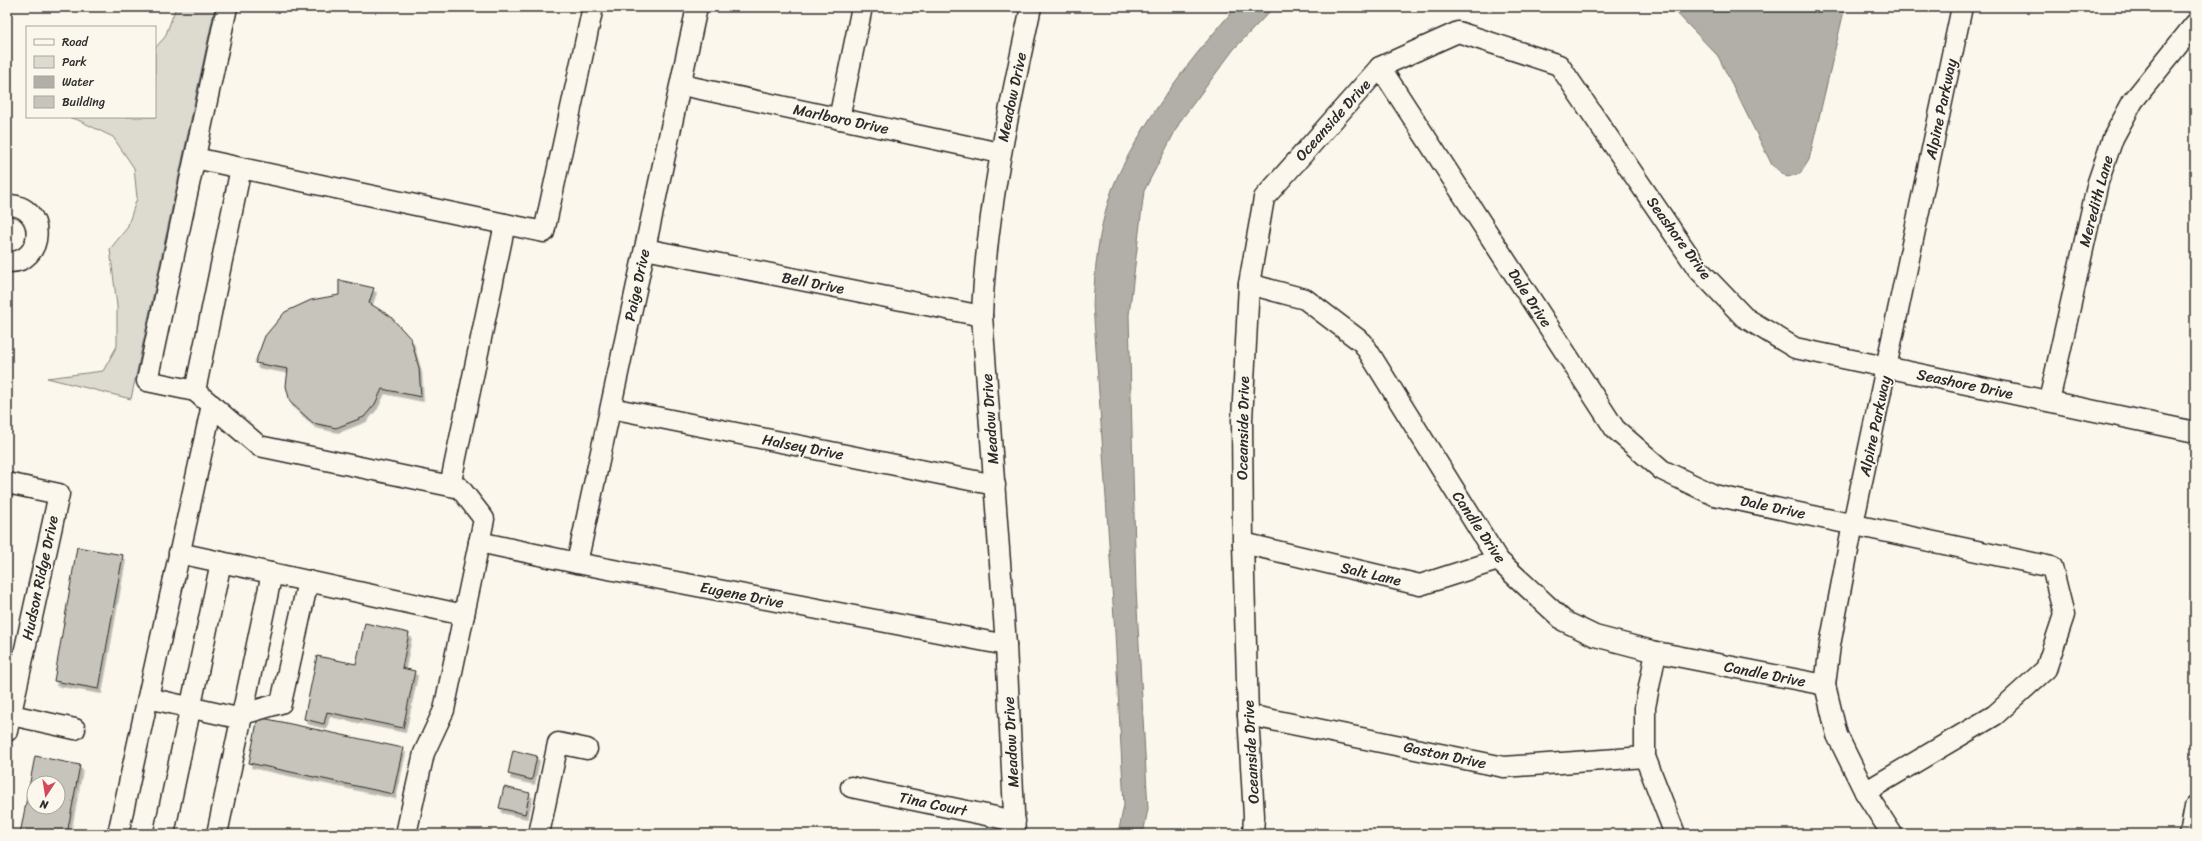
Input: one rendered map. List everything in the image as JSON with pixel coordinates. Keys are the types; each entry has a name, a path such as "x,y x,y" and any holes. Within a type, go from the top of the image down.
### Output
{"street":[{"path":"227,7 147,381 195,391 259,446 460,488 484,519 444,710 424,753 406,834"},
{"path":"194,158 544,232 593,7"},
{"name":"Paige Drive","path":"577,563 682,85 697,7"},
{"path":"839,119 862,7"},
{"name":"Meadow Drive","path":"1015,828 1006,645 982,316 984,267 1000,153 1031,7"},
{"name":"Alpine Parkway","path":"1892,834 1865,792 1837,735 1825,686 1830,645 1854,524 1962,7"},
{"name":"Meredith Lane","path":"2049,401 2098,182 2113,138 2132,101 2195,24"},
{"name":"Seashore Drive","path":"1380,67 1458,32 1559,65 1698,270 1744,317 1795,348 2195,432"},
{"name":"Oceanside Drive","path":"1253,834 1254,816 1248,715 1243,543 1242,420 1249,284 1264,198 1380,67"},
{"name":"Dale Drive","path":"1380,67 1615,429 1662,470 1714,496 1854,524 2052,567 2064,615 2046,669 1995,715 1865,792"},
{"name":"Marlboro Drive","path":"682,85 1000,153"},
{"path":"195,391 241,168"},
{"path":"7,205 21,208 29,213 37,230 37,239 28,255 20,260 7,262"},
{"path":"450,486 505,224"},
{"name":"Bell Drive","path":"645,249 982,316"},
{"name":"Candle Drive","path":"1249,284 1305,299 1363,343 1498,560 1564,621 1595,636 1656,652 1825,686"},
{"path":"118,834 212,405"},
{"name":"Halsey Drive","path":"611,408 995,485"},
{"name":"Hudson Ridge Drive","path":"7,483 59,494 8,720"},
{"name":"Eugene Drive","path":"479,542 577,563 1006,645"},
{"name":"Salt Lane","path":"1243,543 1420,585 1498,560"},
{"path":"179,553 464,615"},
{"path":"164,834 221,562"},
{"path":"217,834 272,573"},
{"path":"148,698 233,717 281,703 308,581"},
{"path":"1656,652 1645,707 1645,757 1675,834"},
{"name":"Gaston Drive","path":"1248,715 1504,767 1645,757"},
{"path":"8,720 75,729"},
{"path":"540,834 558,743 587,749"},
{"name":"Tina Court","path":"851,787 1015,828"},
{"path":"2190,834 2195,807"}],"green space":[{"path":"176,7 215,7 131,399 47,378 103,371 117,346 117,306 110,249 127,228 137,198 134,168 113,137 71,118 156,118 156,47 165,37"}],"water":[{"path":"1236,7 1274,7 1234,49 1181,120 1144,191 1129,315 1136,589 1148,809 1143,834 1118,834 1124,805 1115,633 1093,304 1098,251 1102,225 1111,192 1133,147 1144,128 1181,74"},
{"path":"1671,7 1843,7 1844,11 1809,160 1800,174 1787,177 1772,165 1718,56"}],"building":[{"path":"339,280 374,288 369,303 390,316 411,339 419,368 421,397 382,389 375,404 364,417 336,428 313,423 290,402 286,386 288,369 255,363 265,336 285,312 311,300 339,295"},
{"path":"77,547 123,555 99,689 54,681"},
{"path":"365,623 409,633 402,668 415,671 403,728 327,712 324,724 304,719 317,656 356,664"},
{"path":"258,717 403,748 393,794 249,763"},
{"path":"513,750 537,756 532,780 508,774"},
{"path":"35,756 80,765 67,834 20,834 26,803 26,815 66,815 66,775 31,775"},
{"path":"504,787 530,793 525,814 499,808"}]}
